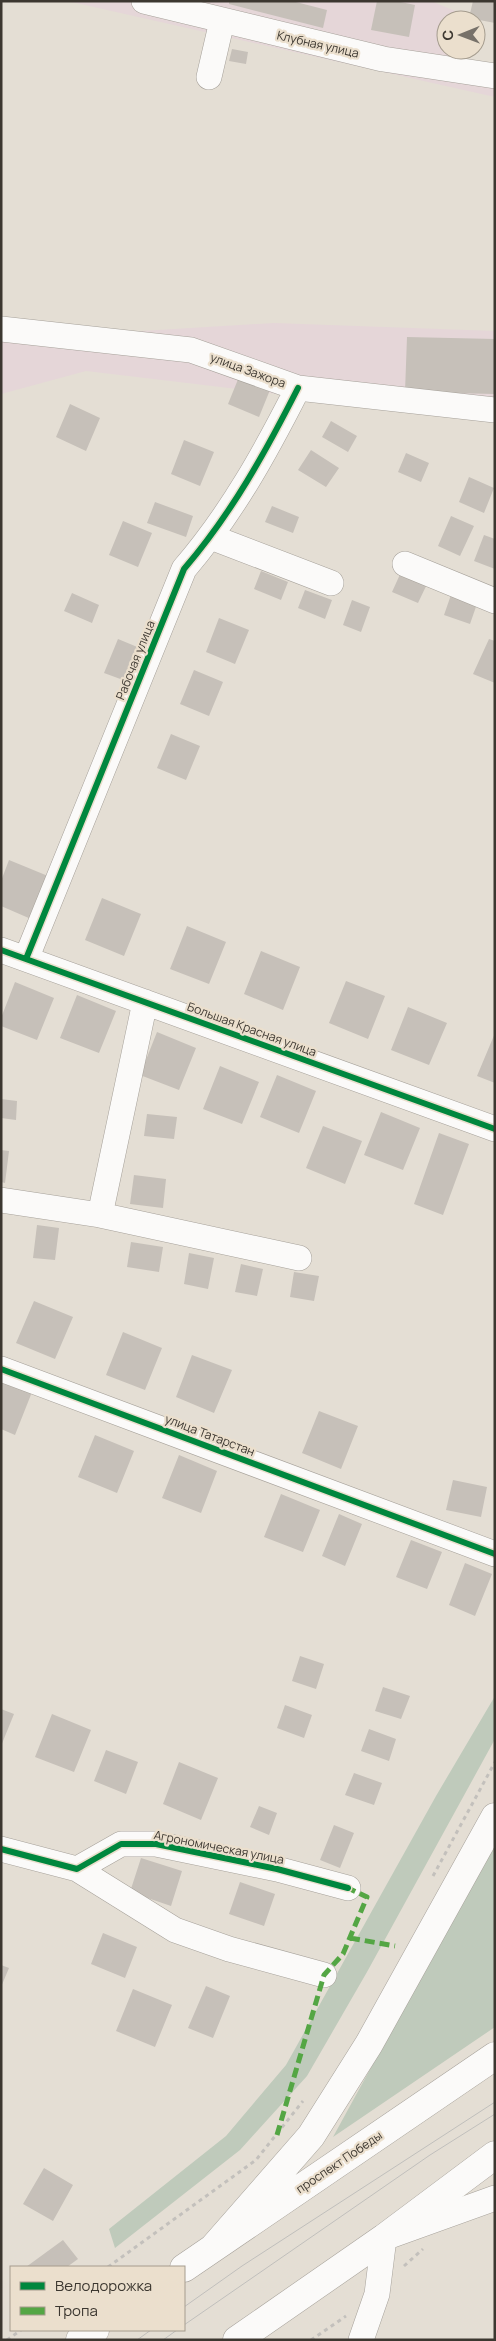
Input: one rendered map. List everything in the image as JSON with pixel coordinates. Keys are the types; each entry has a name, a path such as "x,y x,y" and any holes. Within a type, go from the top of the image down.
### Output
{"main road":[{"path":"214,2247 312,2136 369,2044 495,1817"},
{"name":"проспект Победы","path":"185,2267 495,2056"},
{"path":"237,2340 384,2238 495,2155"},
{"path":"80,2340 94,2331"}],"street":[{"name":"Клубная улица","path":"144,1 383,59 495,76"},
{"path":"209,77 222,21"},
{"name":"улица Зажора","path":"1,329 191,350 298,388 495,410"},
{"name":"Рабочая улица","path":"26,959 184,569 212,537 259,465 298,388"},
{"path":"212,537 332,583"},
{"path":"405,564 495,601"},
{"name":"Большая Красная улица","path":"1,950 495,1129"},
{"path":"100,1215 145,1002"},
{"path":"1,1200 100,1215 299,1258"},
{"name":"улица Татарстан","path":"1,1369 495,1554"},
{"name":"Агрономическая улица","path":"77,1868 121,1844 156,1844 277,1869 348,1888"},
{"path":"1,1849 77,1868 175,1930 229,1949 324,1975"},
{"path":"361,2340 377,2294 384,2238 495,2198"}],"path":[{"path":"429,1885 495,1762"},
{"path":"109,2266 256,2160 307,2096"},
{"path":"7,2340 20,2331"}],"shaded area":[{"path":"67,1 431,1 453,10 436,10 436,60 464,60 495,64 495,97"},
{"path":"1,321 92,334 274,323 495,331 495,420 86,371 1,394"}],"green space":[{"path":"495,1696 495,1739 367,1972 307,2076 240,2150 115,2248 109,2229 226,2136 286,2065 436,1796"},
{"path":"495,1841 495,2027 333,2137"}],"building":[{"path":"229,1 292,1 327,10 323,28 229,4"},
{"path":"377,1 396,1 415,5 409,37 371,30"},
{"path":"473,1 495,1 495,23 486,21 486,10 471,10"},
{"path":"232,49 248,52 246,64 229,61"},
{"path":"407,337 495,339 495,394 405,392"},
{"path":"241,372 272,385 259,417 228,404"},
{"path":"70,404 100,418 86,451 56,437"},
{"path":"331,421 357,436 348,452 322,437"},
{"path":"184,440 214,452 200,486 171,474"},
{"path":"311,450 339,468 326,487 298,470"},
{"path":"406,453 429,463 421,482 398,472"},
{"path":"469,477 494,488 484,513 459,502"},
{"path":"155,502 193,516 186,537 147,523"},
{"path":"272,506 299,517 293,533 265,522"},
{"path":"451,516 474,526 460,556 438,546"},
{"path":"123,521 152,533 138,567 109,555"},
{"path":"484,535 495,539 495,569 474,561"},
{"path":"402,570 428,582 418,603 392,592"},
{"path":"261,571 288,582 281,600 254,589"},
{"path":"305,590 332,600 325,619 298,608"},
{"path":"452,592 478,601 470,624 444,615"},
{"path":"72,593 99,605 92,623 64,611"},
{"path":"352,600 370,607 361,632 343,625"},
{"path":"219,618 249,630 235,664 206,652"},
{"path":"118,639 147,651 134,684 104,673"},
{"path":"489,639 495,641 495,683 473,674"},
{"path":"194,670 223,682 209,716 180,704"},
{"path":"171,734 200,746 186,780 157,768"},
{"path":"9,860 48,876 31,919 1,906 1,881"},
{"path":"102,898 141,914 124,956 85,940"},
{"path":"187,926 226,942 209,984 170,969"},
{"path":"261,951 300,967 283,1010 244,994"},
{"path":"346,981 385,996 368,1039 329,1023"},
{"path":"15,982 54,998 37,1040 1,1026 1,1018"},
{"path":"77,995 116,1011 99,1053 60,1038"},
{"path":"408,1007 447,1023 429,1065 391,1050"},
{"path":"157,1032 196,1048 179,1090 140,1075"},
{"path":"495,1033 495,1083 477,1076"},
{"path":"220,1066 259,1082 242,1124 203,1109"},
{"path":"277,1075 316,1091 299,1133 260,1117"},
{"path":"1,1099 17,1101 16,1120 1,1118"},
{"path":"381,1112 420,1128 403,1170 364,1155"},
{"path":"147,1114 177,1117 174,1139 144,1136"},
{"path":"323,1126 362,1141 345,1184 306,1168"},
{"path":"439,1133 469,1144 443,1215 414,1204"},
{"path":"1,1150 9,1151 5,1183 1,1182"},
{"path":"134,1175 166,1179 163,1208 130,1204"},
{"path":"37,1225 59,1228 55,1260 33,1258"},
{"path":"131,1242 163,1247 159,1272 127,1267"},
{"path":"189,1253 214,1258 208,1289 184,1284"},
{"path":"241,1264 263,1269 257,1296 235,1292"},
{"path":"294,1272 319,1276 314,1301 290,1297"},
{"path":"34,1301 73,1317 55,1359 16,1343"},
{"path":"123,1332 162,1348 145,1390 106,1375"},
{"path":"192,1355 232,1370 214,1413 176,1397"},
{"path":"1,1380 32,1392 15,1435 1,1429"},
{"path":"319,1411 358,1426 341,1469 302,1453"},
{"path":"95,1435 134,1451 117,1493 78,1477"},
{"path":"179,1455 217,1471 201,1513 162,1498"},
{"path":"453,1480 487,1487 481,1517 446,1510"},
{"path":"281,1494 320,1510 303,1552 264,1537"},
{"path":"339,1514 362,1524 345,1566 322,1556"},
{"path":"411,1540 442,1552 427,1589 396,1577"},
{"path":"465,1563 492,1574 475,1616 449,1605"},
{"path":"300,1656 324,1664 316,1689 292,1681"},
{"path":"383,1687 410,1696 401,1719 375,1711"},
{"path":"285,1705 312,1715 304,1738 277,1728"},
{"path":"1,1709 14,1714 1,1746"},
{"path":"52,1714 91,1730 74,1772 35,1757"},
{"path":"369,1729 396,1739 389,1761 361,1751"},
{"path":"106,1750 138,1762 126,1794 94,1781"},
{"path":"179,1762 218,1778 201,1820 163,1804"},
{"path":"354,1773 382,1783 374,1805 345,1795"},
{"path":"259,1806 277,1813 269,1835 250,1827"},
{"path":"334,1825 354,1833 340,1868 320,1860"},
{"path":"141,1858 182,1871 171,1906 130,1892"},
{"path":"240,1882 275,1894 264,1926 229,1914"},
{"path":"103,1933 137,1947 125,1978 91,1964"},
{"path":"1,1965 9,1968 1,1987"},
{"path":"206,1986 230,1996 213,2038 188,2028"},
{"path":"133,1989 172,2005 155,2047 116,2031"},
{"path":"44,2168 73,2185 53,2221 23,2204"},
{"path":"63,2240 78,2259 68,2266 27,2266"}],"tram line":[{"path":"185,2306 242,2266 495,2102"},
{"path":"185,2324 430,2155 495,2114"},
{"path":"137,2340 150,2331"},
{"path":"163,2340 176,2331"}],"marked path":[{"path":"277,2135 324,1975 343,1954 367,1897 348,1888"},
{"path":"350,1938 395,1946"}],"cycle path":[{"path":"26,959 184,569 217,526 247,482 298,388"},
{"path":"1,950 495,1129"},
{"path":"1,1369 495,1554"},
{"path":"1,1849 77,1869 121,1844 156,1844 277,1869 348,1888"}]}
